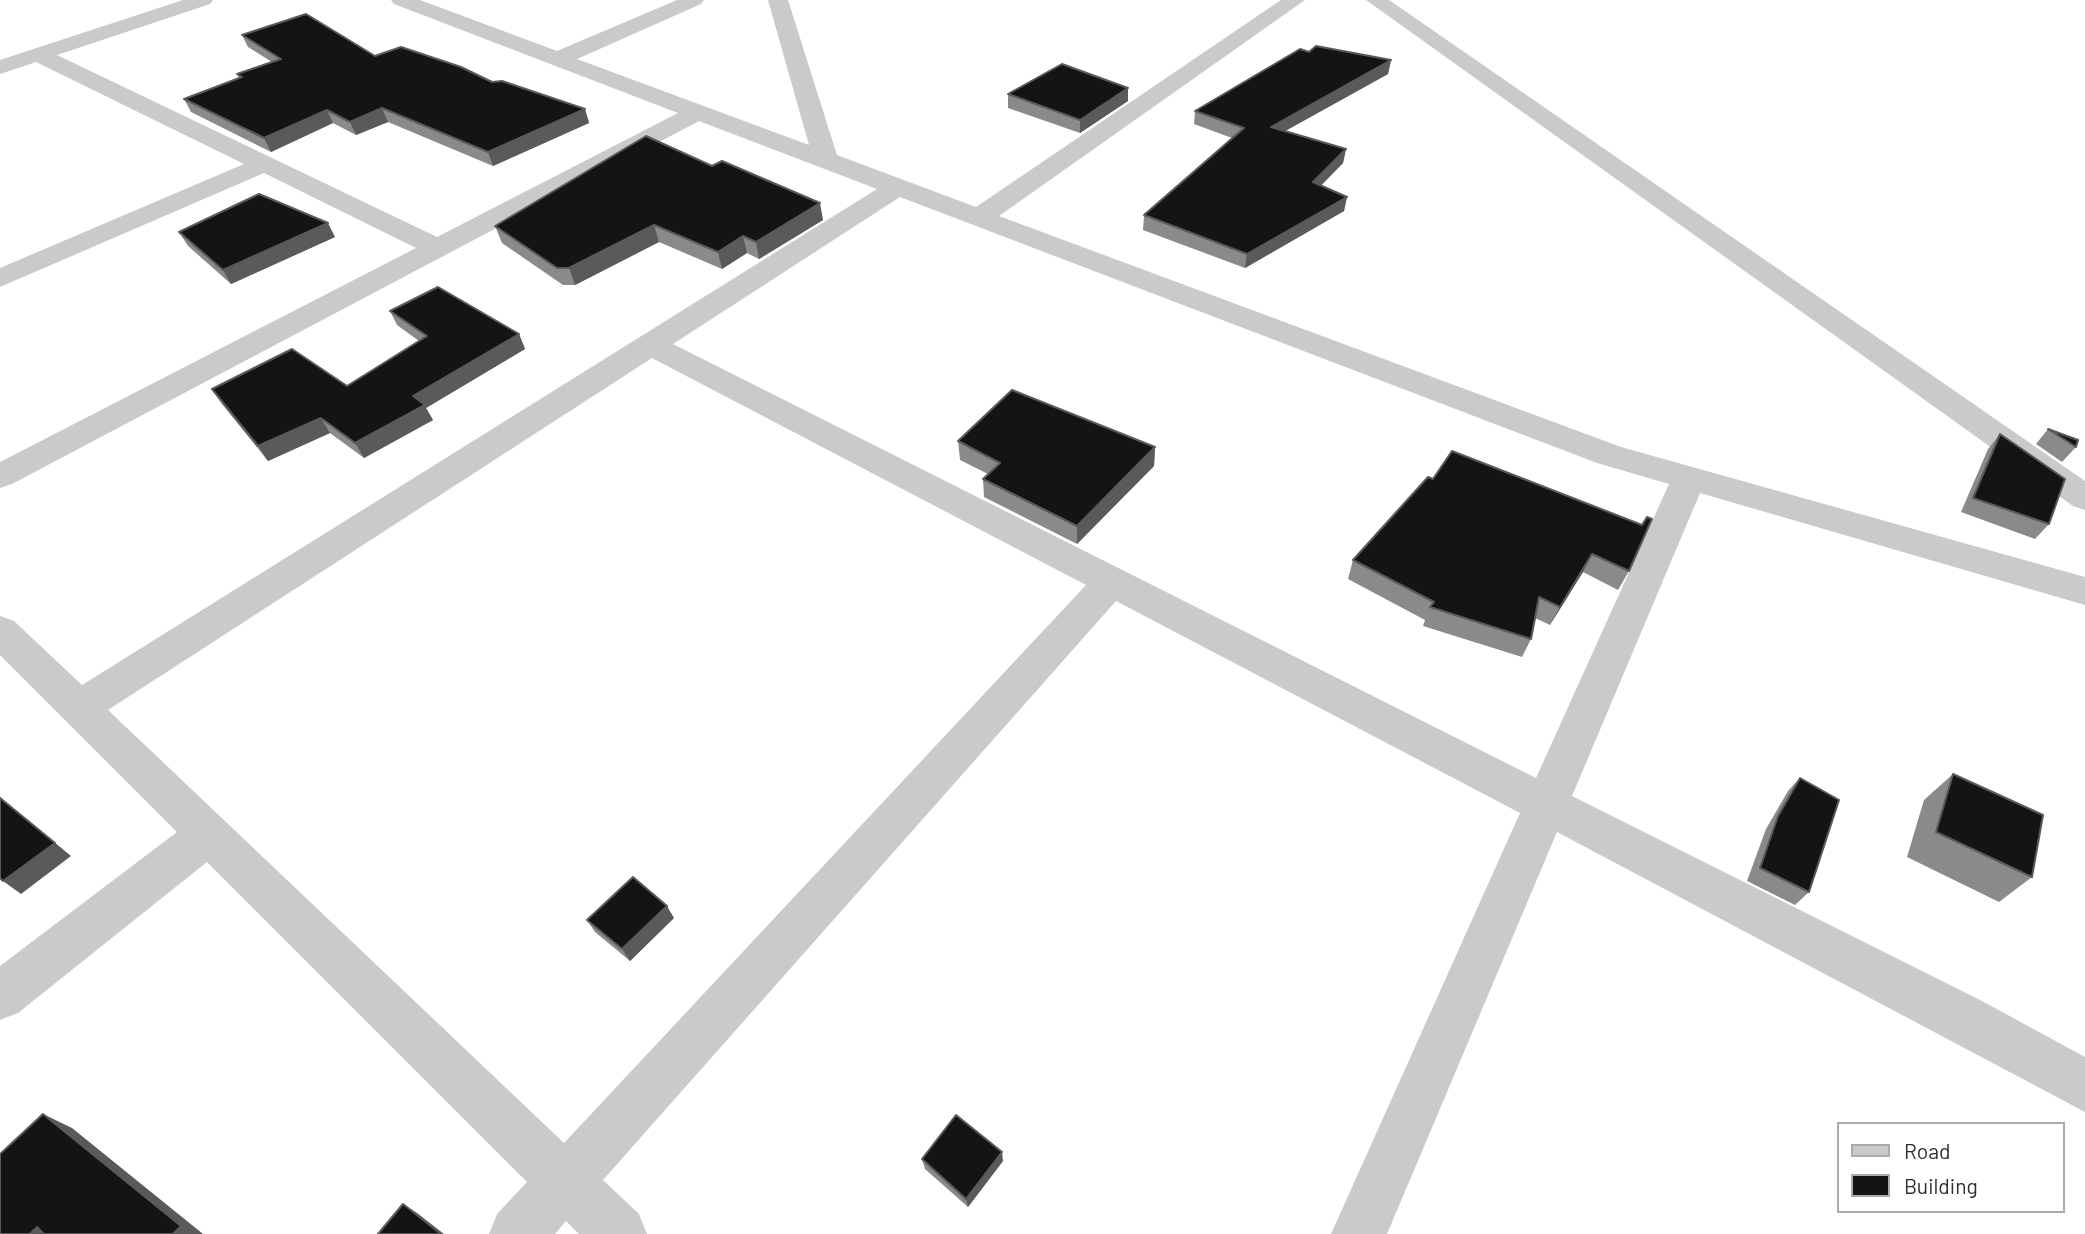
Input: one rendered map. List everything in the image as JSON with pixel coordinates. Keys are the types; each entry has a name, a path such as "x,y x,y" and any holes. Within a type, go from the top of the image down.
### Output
{"street":[{"path":"0,67 202,0"},
{"path":"401,0 1609,455 2085,591"},
{"path":"558,59 694,0"},
{"path":"778,0 826,160"},
{"path":"979,217 1295,0"},
{"path":"1376,0 2085,498"},
{"path":"39,55 438,248"},
{"path":"0,476 698,112"},
{"path":"0,278 264,163"},
{"path":"79,708 898,187"},
{"path":"651,345 1964,1019 2085,1086"},
{"path":"1359,1234 1689,478"},
{"path":"517,1234 1112,581"},
{"path":"0,631 619,1234"},
{"path":"0,996 209,834"}],"building":[{"path":"306,14 375,56 401,47 461,67 492,82 502,81 585,109 488,152 382,108 350,122 327,110 264,138 184,99 242,77 237,74 281,59 242,35"},
{"path":"1316,46 1391,60 1271,127 1346,149 1313,182 1347,197 1247,254 1144,215 1244,128 1195,111 1300,49 1309,52"},
{"path":"1062,64 1128,88 1080,120 1008,94"},
{"path":"646,136 712,166 722,161 820,203 756,242 743,236 718,252 654,225 569,268 557,268 495,226"},
{"path":"259,194 328,223 223,270 179,232"},
{"path":"438,287 519,334 413,396 425,405 355,443 321,418 258,446 212,389 292,349 347,386 427,336 390,311"},
{"path":"1012,390 1155,447 1077,526 983,479 1000,463 958,441"},
{"path":"2048,429 2078,440 2076,447"},
{"path":"2000,434 2065,479 2049,524 1973,498"},
{"path":"1452,451 1642,525 1647,517 1652,519 1629,571 1592,554 1560,607 1539,597 1531,639 1430,607 1434,602 1353,560 1428,477 1433,479"},
{"path":"1953,774 2043,815 2032,877 1936,832"},
{"path":"1800,778 1839,800 1809,892 1760,868 1778,816"},
{"path":"0,798 55,843 3,881 0,878"},
{"path":"633,877 667,906 622,949 587,920"},
{"path":"43,1114 181,1226 173,1234 44,1234 37,1227 30,1234 0,1234 0,1154"},
{"path":"956,1115 1002,1152 966,1199 922,1159"},
{"path":"403,1204 441,1234 378,1234"}]}
